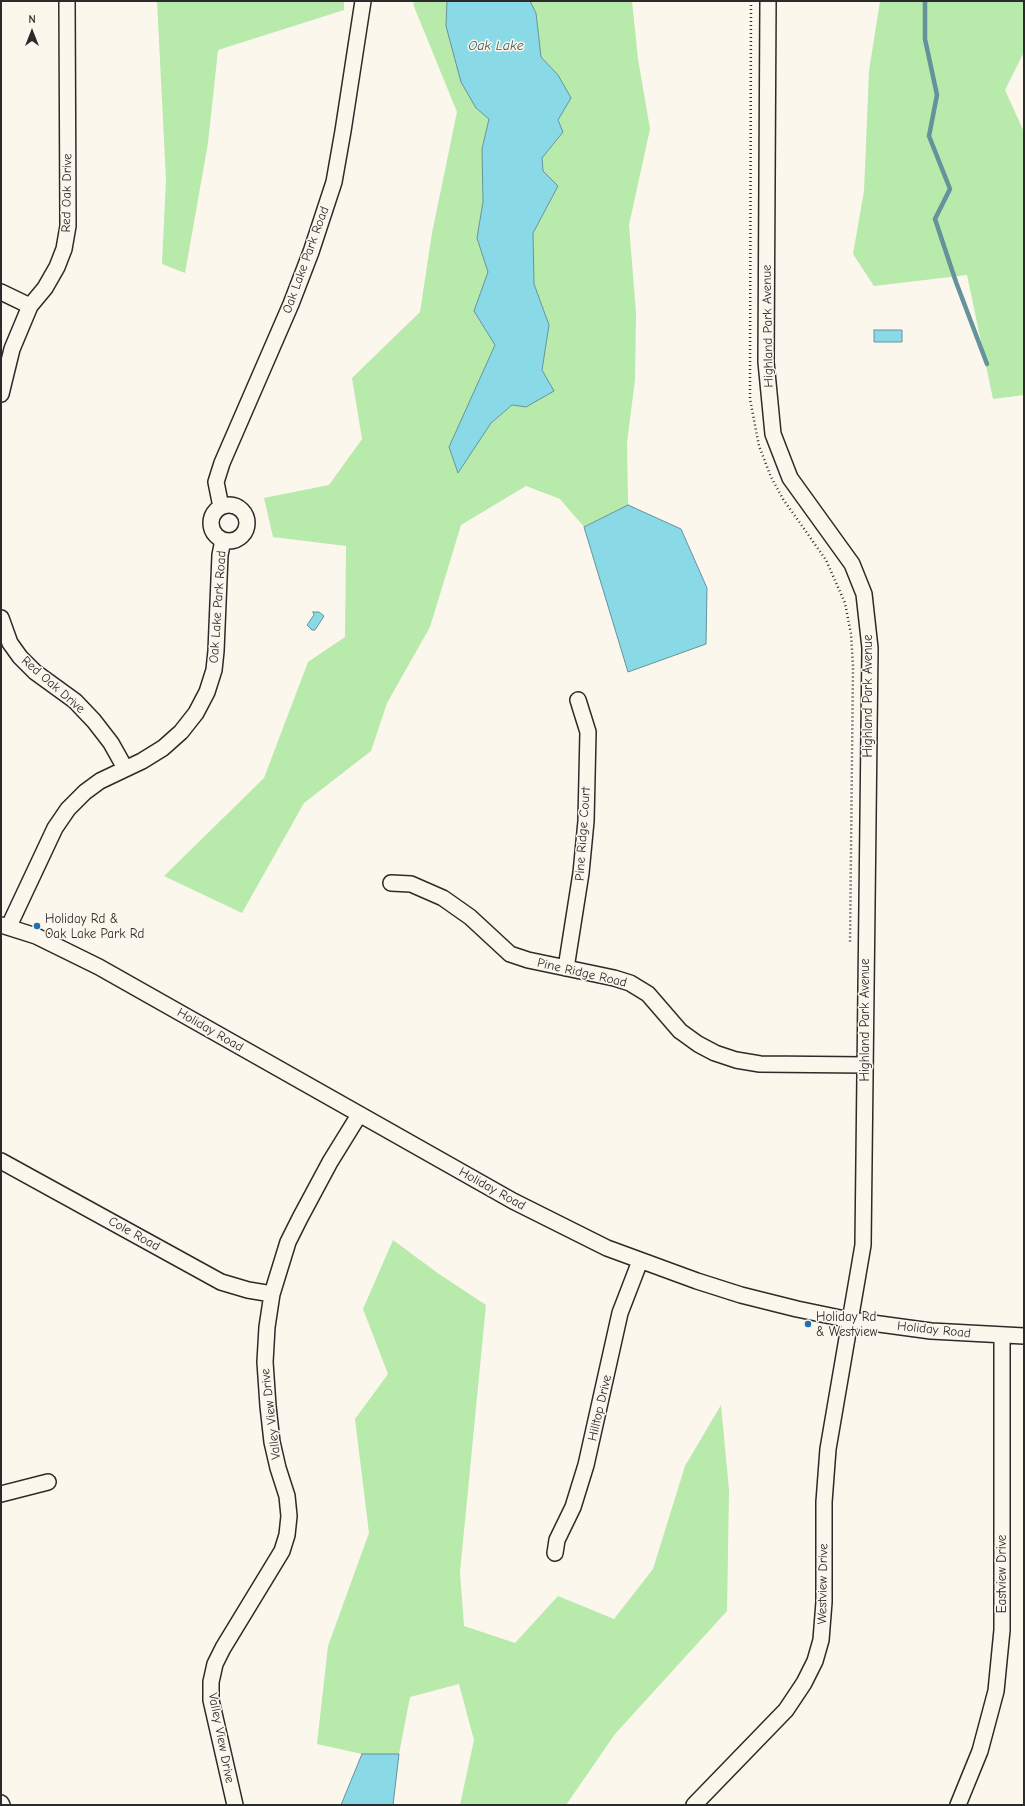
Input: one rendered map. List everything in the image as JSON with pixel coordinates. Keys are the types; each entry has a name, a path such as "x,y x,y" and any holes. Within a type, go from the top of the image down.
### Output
{"street":[{"name":"Red Oak Drive","path":"1,394 12,349 30,306 45,288 57,267 64,249 68,226 68,1"},
{"name":"Oak Lake Park Road","path":"221,507 216,482 222,463 311,252 334,182 363,1"},
{"name":"Highland Park Avenue","path":"768,1 766,362 774,434 790,478 852,564 864,594 870,648 863,1245 850,1320"},
{"path":"1,292 30,306"},
{"name":"Oak Lake Park Road","path":"230,505 241,509 245,513 248,524 243,535 239,539 233,541 223,540 216,535 211,524 215,512 221,507 230,505"},
{"name":"Oak Lake Park Road","path":"5,926 55,828 68,809 85,792 100,781 142,761 163,748 181,732 196,713 207,692 214,670 220,555 223,540"},
{"name":"Red Oak Drive","path":"1,618 10,643 20,658 35,672 75,701 94,721 111,743 125,768"},
{"name":"Pine Ridge Court","path":"566,968 581,872 586,821 588,732 578,700"},
{"name":"Pine Ridge Road","path":"391,883 411,884 443,898 470,918 510,954 528,960 614,978 630,983 648,994 680,1031 698,1044 715,1053 736,1060 760,1064 865,1065"},
{"name":"Holiday Road","path":"5,926 36,936 99,967 513,1202 607,1248 640,1261 741,1295 850,1320 931,1331 1024,1336"},
{"name":"Valley View Drive","path":"235,1805 211,1700 211,1682 215,1664 223,1648 282,1551 287,1535 289,1516 287,1496 272,1442 268,1406 265,1362 267,1327 272,1294 288,1242 330,1162 359,1115"},
{"name":"Cole Road","path":"1,1161 221,1282 248,1290 272,1294"},
{"name":"Hilltop Drive","path":"555,1553 557,1540 573,1507 586,1465 620,1313 640,1261"},
{"name":"Westview Drive","path":"694,1805 786,1710 804,1683 815,1661 821,1640 824,1602 824,1502 828,1449 850,1320"},
{"name":"Eastview Drive","path":"958,1805 980,1751 996,1690 998,1675 1002,1630 1002,1336"},
{"path":"1,1494 48,1482"}],"green space":[{"path":"157,1 344,1 344,10 218,50 208,143 185,273 162,264 166,180"},
{"path":"415,1 447,1 446,26 476,108 489,119 482,149 483,202 477,238 488,272 474,311 495,345 449,447 458,473 491,423 512,405 554,391 542,370 549,325 534,284 533,233 558,186 543,171 542,158 563,132 558,120 570,98 558,75 541,57 536,13 530,1 632,1 638,59 650,129 629,225 636,313 635,380 627,442 628,505 584,527 560,499 526,486 461,525 430,627 387,703 371,751 304,803 242,913 164,876 264,778 308,662 345,637 346,546 273,537 264,498 329,485 362,439 352,378 420,312 432,233 457,112 413,4"},
{"path":"880,1 1024,1 1024,52 1005,90 1024,132 1024,395 993,399 967,275 874,286 853,254 864,191 869,71"},
{"path":"393,1240 439,1274 486,1305 460,1572 464,1626 515,1643 558,1596 614,1619 653,1569 685,1466 721,1405 729,1490 727,1611 615,1734 566,1805 460,1805 474,1740 459,1684 410,1697 399,1754 362,1754 317,1744 328,1646 369,1533 355,1419 388,1374 363,1309"}],"water":[{"name":"Oak Lake","path":"447,1 530,1 536,13 541,57 558,75 571,98 558,120 563,132 542,158 543,171 558,186 533,233 534,284 549,325 542,370 554,391 526,407 512,405 491,423 458,473 449,447 495,345 474,311 488,272 477,238 483,202 482,149 489,119 476,108 461,82 446,26"},
{"path":"874,330 902,330 902,342 874,342"},
{"path":"628,505 681,529 707,588 706,644 628,672 584,527"},
{"path":"313,612 319,612 324,616 315,630 312,630 307,625 314,615"},
{"path":"362,1754 399,1754 393,1805 341,1805"}],"waterway":[{"path":"925,1 925,39 937,95 929,136 950,189 935,219 956,282 987,364"}],"place":[{"name":"Holiday Rd & Oak Lake Park Rd","path":"37,926"},
{"name":"Holiday Rd & Westview","path":"808,1324"}]}
